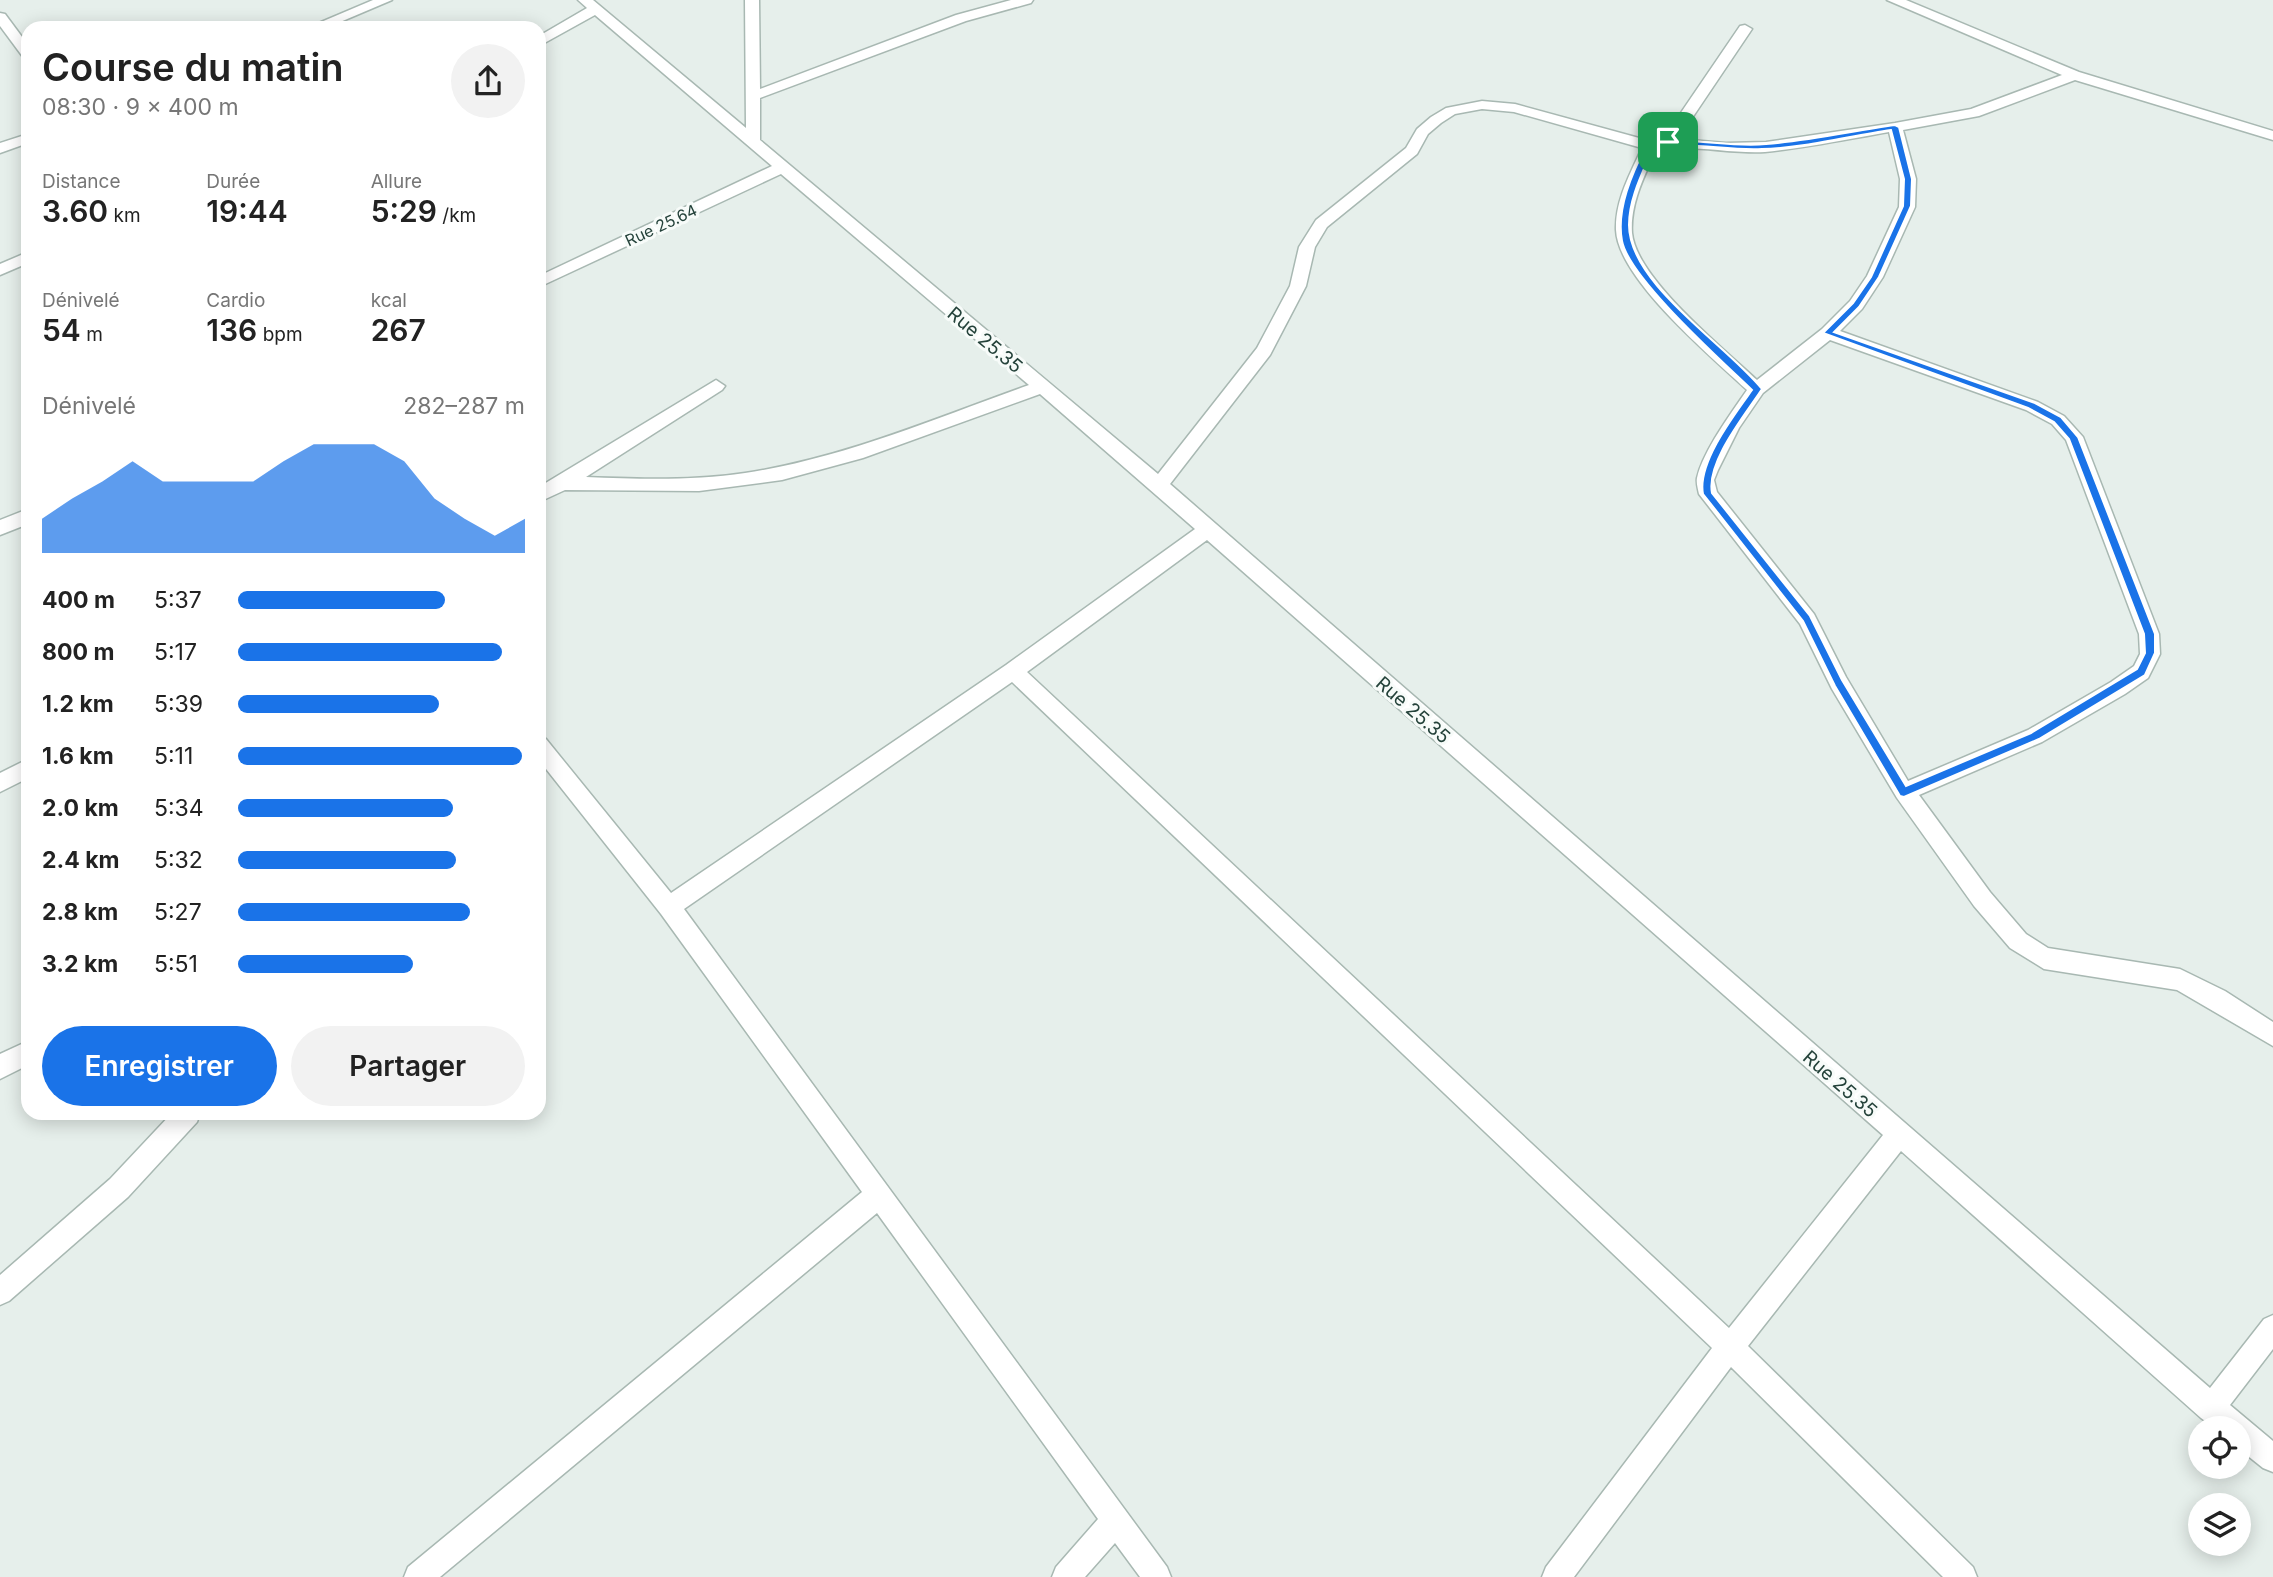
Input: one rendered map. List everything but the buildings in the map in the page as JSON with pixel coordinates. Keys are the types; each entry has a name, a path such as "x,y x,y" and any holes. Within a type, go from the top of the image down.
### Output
{"street":[{"path":"335,0 351,13"},
{"path":"331,21 385,0"},
{"path":"752,0 753,143"},
{"path":"753,96 961,18 1026,0"},
{"path":"1894,0 2074,75 2273,136"},
{"path":"546,37 590,4"},
{"name":"Rue 25.35","path":"590,4 1040,387 1160,485 1208,530 2220,1416"},
{"path":"0,17 21,45"},
{"path":"1668,142 1745,29"},
{"path":"1160,485 1264,351 1298,286 1307,247 1321,224 1412,151 1422,132 1451,111 1482,105 1515,108 1650,146 1668,142 1726,148 1766,147 1974,113 2074,75"},
{"path":"1895,127 1908,179 1907,206 1875,277 1856,305 1828,333 1757,389 1732,425 1709,470 1705,480 1708,494 1807,619 1839,683 1904,792 1982,899 2018,941 2045,958 2180,980 2217,999 2273,1035"},
{"path":"0,148 21,140"},
{"path":"1650,146 1629,198 1625,222 1626,244 1635,261 1667,302 1757,389"},
{"name":"Rue 25.64","path":"546,279 783,167"},
{"path":"0,270 21,260"},
{"path":"1828,333 2032,406 2058,420 2074,437 2149,634 2150,653 2141,672 2118,688 2035,736 1904,792"},
{"path":"546,492 716,386"},
{"path":"563,483 663,487 758,477 831,462 1040,387"},
{"path":"0,528 21,519"},
{"path":"669,907 1013,671 1208,530"},
{"path":"1013,671 1730,1347 1963,1577"},
{"path":"546,758 669,907 1157,1577"},
{"path":"0,783 21,772"},
{"path":"0,1067 21,1056"},
{"path":"0,1292 119,1188 182,1120"},
{"path":"1556,1577 1730,1347 1899,1135"},
{"path":"418,1577 877,1196"},
{"path":"2211,1409 2273,1328"},
{"name":"Rue 25.35","path":"2251,1440 2273,1458"},
{"path":"1066,1577 1115,1521"}],"route":[{"path":"1895,127 1908,179 1907,206 1875,277 1856,305 1828,333 2032,406 2058,420 2074,437 2149,634 2150,653 2141,672 2035,736 1904,792 1839,683 1807,619 1708,494 1705,480 1709,470 1732,425 1757,389 1667,302 1635,261 1626,244 1625,222 1629,198 1650,146 1668,142 1726,148 1766,147 1895,127"}]}
